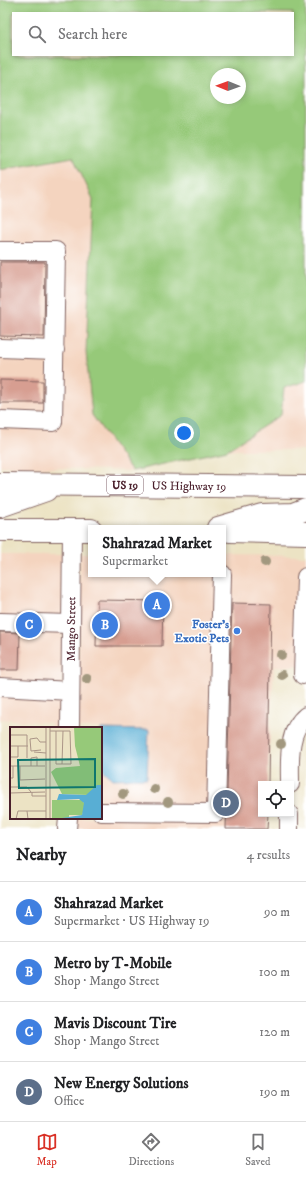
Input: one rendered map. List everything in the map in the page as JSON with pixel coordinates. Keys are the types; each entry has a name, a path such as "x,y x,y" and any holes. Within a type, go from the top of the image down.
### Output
{"highway":[{"name":"US Highway 19","path":"0,484 306,487"},
{"path":"0,506 63,484"},
{"path":"226,526 262,516 293,514 306,509"},
{"path":"0,530 82,530"},
{"path":"226,531 306,533"}],"street":[{"path":"0,251 56,251 53,422 0,420"},
{"path":"0,348 54,350"},
{"name":"Mango Street","path":"70,727 71,624 82,530"},
{"path":"102,812 216,813 222,577"},
{"path":"303,675 306,577"},
{"path":"0,622 71,624"},
{"path":"0,687 70,691"},
{"path":"290,781 291,747 296,730 306,716"},
{"path":"289,817 289,829"},
{"path":"67,829 68,819"}],"shaded area":[{"path":"73,157 93,199 86,352 92,415 132,471 0,466 0,170"},
{"path":"306,381 306,450 227,450 281,415 284,388"},
{"path":"0,554 64,554 61,727 51,727 51,723 0,719"},
{"path":"80,554 88,554 88,577 226,577 226,555 306,556 306,665 274,667 267,781 258,781 258,817 262,817 265,829 75,829 75,819 102,819 102,727 77,727"}],"green space":[{"path":"0,0 306,0 306,381 284,388 281,415 227,450 132,471 92,415 86,352 93,199 73,157 0,170"}],"water":[{"path":"102,729 149,730 147,778 113,779 102,769"}],"building":[{"path":"0,262 45,262 44,337 0,336"},
{"path":"0,380 43,381 43,403 0,403"},
{"path":"97,600 163,601 162,646 96,646"},
{"path":"232,603 271,604 268,781 258,781 258,817 268,817 267,829 226,829"},
{"path":"0,632 20,633 19,670 0,670"}],"place":[{"name":"Shahrazad Market","path":"157,605"},
{"name":"Mavis Discount Tire","path":"29,625"},
{"name":"Metro by T-Mobile","path":"105,625"},
{"name":"Foster's Exotic Pets","path":"237,631"},
{"name":"New Energy Solutions","path":"226,803"}]}
